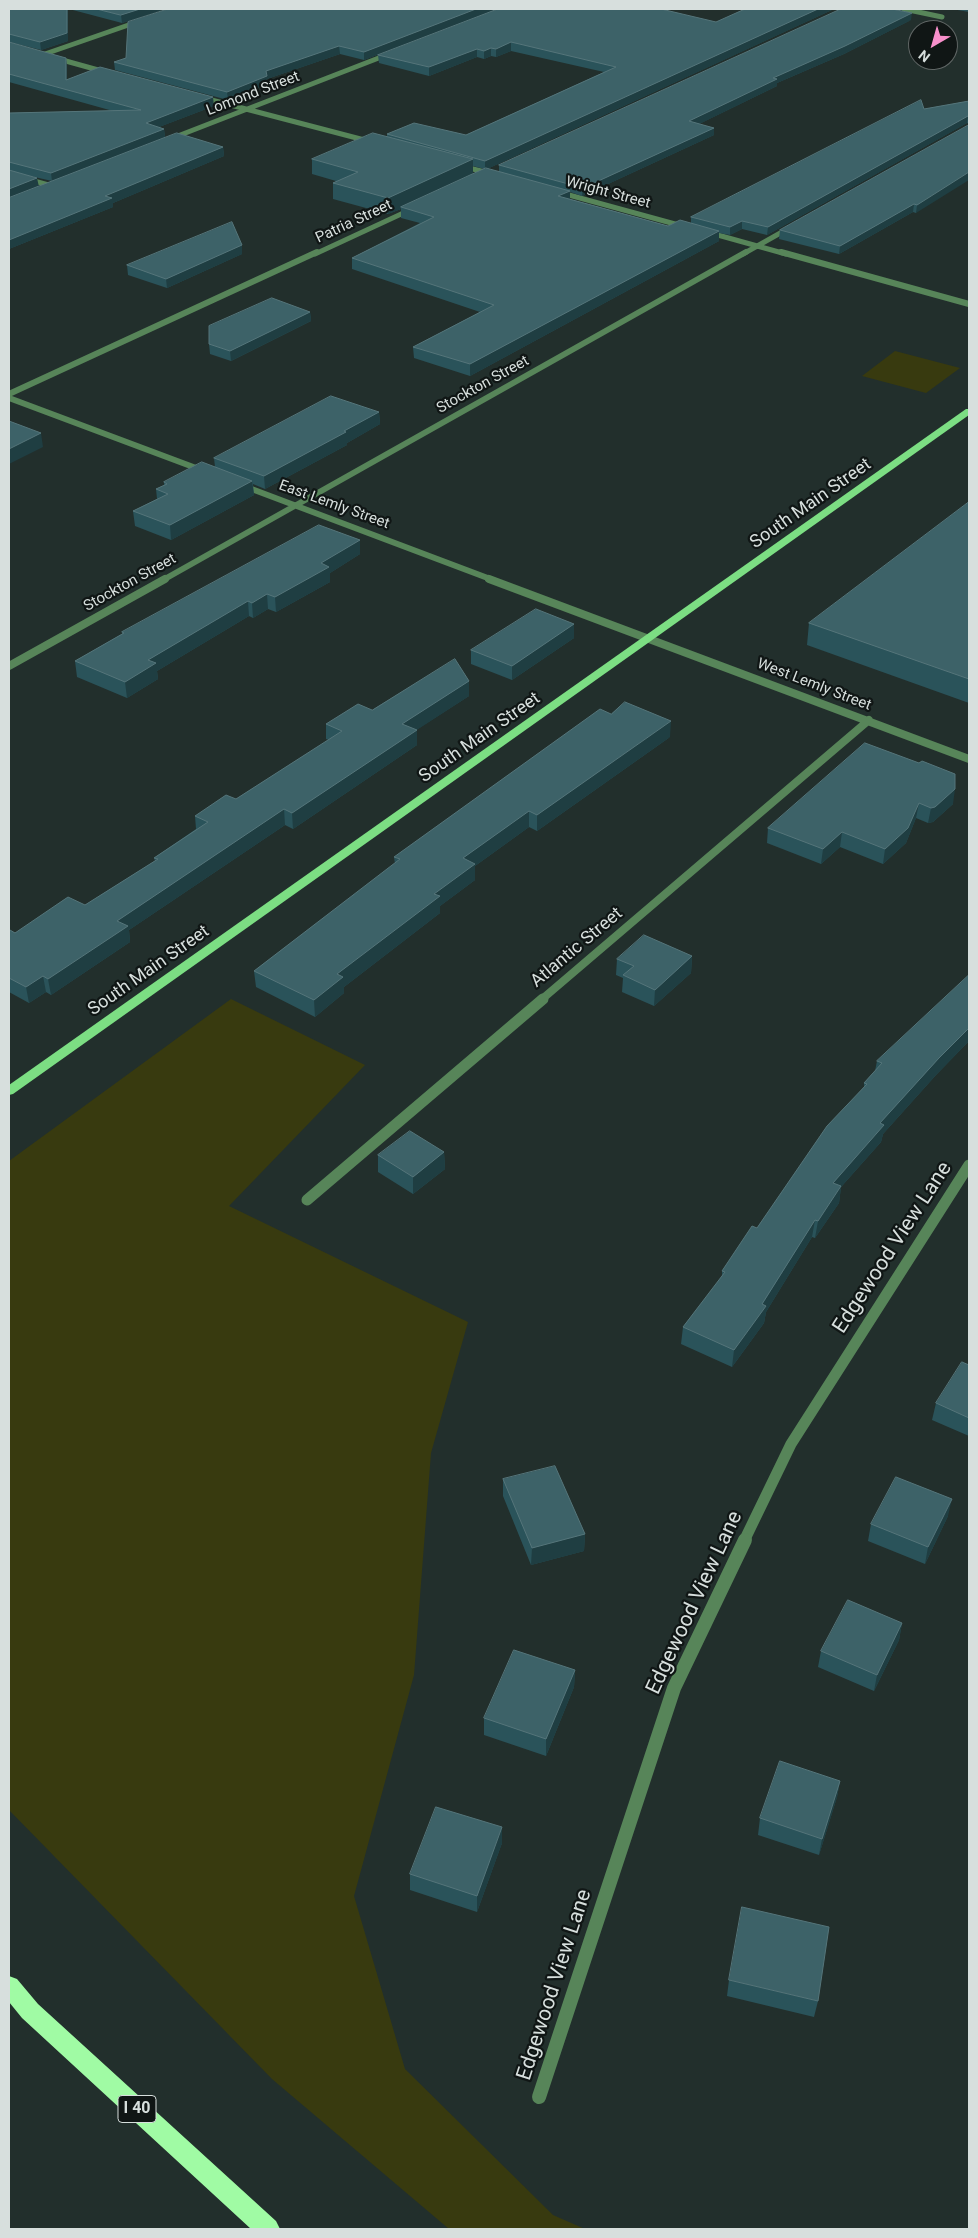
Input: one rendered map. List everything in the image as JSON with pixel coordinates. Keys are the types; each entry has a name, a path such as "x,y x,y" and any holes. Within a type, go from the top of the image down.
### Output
{"highway":[{"name":"I 40","path":"9,1986 30,2011 268,2229"}],"main road":[{"name":"South Main Street","path":"9,1090 650,638 969,410"}],"street":[{"path":"904,9 942,17"},
{"path":"42,55 150,18"},
{"name":"Lomond Street","path":"165,142 395,52"},
{"path":"34,53 116,75"},
{"path":"191,94 378,144"},
{"path":"452,164 490,174"},
{"path":"480,178 499,173"},
{"path":"9,174 52,186"},
{"path":"44,190 61,183"},
{"name":"Wright Street","path":"547,189 690,228"},
{"name":"Patria Street","path":"9,396 417,207"},
{"name":"Stockton Street","path":"9,666 800,222"},
{"path":"700,230 969,304"},
{"path":"9,396 211,474"},
{"name":"East Lemly Street","path":"230,481 650,638"},
{"name":"West Lemly Street","path":"650,638 969,759"},
{"name":"Atlantic Street","path":"307,1200 868,720"},
{"name":"Edgewood View Lane","path":"539,2097 674,1688 791,1444 969,1165"}],"shaded area":[{"path":"895,351 960,368 926,393 862,376"},
{"path":"231,999 365,1065 229,1206 468,1322 431,1453 414,1675 354,1896 405,2069 553,2215 585,2229 449,2229 272,2079 9,1810 9,1161"}],"building":[{"path":"9,9 67,9 67,33 40,42 9,34"},
{"path":"97,9 140,9 121,15"},
{"path":"168,9 476,9 364,52 339,46 266,71 267,76 227,92 114,62 126,58 128,22"},
{"path":"498,9 661,9 716,22 745,9 818,9 485,161 387,134 414,123 466,135 616,67 511,42 496,49 491,48 484,51 477,49 429,67 378,55"},
{"path":"841,9 892,9 912,13 845,46 773,78 777,79 689,121 714,128 583,188 499,165"},
{"path":"9,42 66,58 66,80 100,67 213,97 146,123 164,129 51,173 9,162 9,113 141,110 9,74"},
{"path":"921,100 924,109 969,101 969,116 768,227 742,221 730,227 691,217"},
{"path":"969,125 969,172 917,205 914,204 840,246 780,230"},
{"path":"177,133 223,147 105,196 112,198 9,240 9,198"},
{"path":"373,133 473,159 388,198 333,183 358,172 312,159"},
{"path":"486,168 570,191 558,196 668,226 680,220 719,231 470,364 413,347 494,305 352,258 434,217 401,207"},
{"path":"9,170 37,178 9,189"},
{"path":"232,222 242,245 166,279 127,265"},
{"path":"272,298 310,312 230,351 209,344 209,326"},
{"path":"331,396 379,412 264,476 214,458"},
{"path":"9,421 41,433 9,449"},
{"path":"202,462 252,481 170,525 133,511 168,494 156,489 167,484 164,482"},
{"path":"969,502 969,679 809,623"},
{"path":"319,525 360,540 321,563 329,567 275,597 267,594 252,603 248,601 148,660 156,663 125,682 75,661 124,633 122,632"},
{"path":"536,609 574,624 512,666 471,650"},
{"path":"455,659 469,681 402,724 417,730 292,813 284,809 117,921 128,926 48,979 43,976 26,987 9,978 10,930 15,933 68,897 85,905 158,859 154,858 208,822 195,816 226,795 236,799 342,731 326,724 358,704 372,710"},
{"path":"625,702 671,721 537,815 529,811 463,858 475,864 434,894 440,896 337,974 343,977 314,1000 254,971 400,859 394,857 600,709 611,714"},
{"path":"865,743 919,763 922,761 955,774 955,789 935,807 931,808 919,803 908,828 885,849 842,832 823,849 768,828"},
{"path":"644,935 692,956 655,990 623,975 634,966 617,959"},
{"path":"969,975 969,1028 880,1123 884,1125 833,1183 841,1186 818,1221 815,1220 762,1304 766,1306 734,1350 683,1327 725,1272 722,1271 752,1226 757,1228 827,1126 867,1084 864,1083 882,1063 877,1061"},
{"path":"410,1131 444,1152 413,1177 378,1155"},
{"path":"962,1362 969,1365 969,1418 936,1403"},
{"path":"555,1466 585,1534 532,1548 503,1479"},
{"path":"896,1477 952,1499 928,1547 871,1524"},
{"path":"848,1600 902,1623 877,1675 821,1651"},
{"path":"514,1650 575,1670 546,1739 484,1718"},
{"path":"780,1761 840,1781 822,1839 760,1818"},
{"path":"436,1807 502,1827 477,1896 410,1874"},
{"path":"742,1907 829,1927 818,2001 729,1980"}]}
